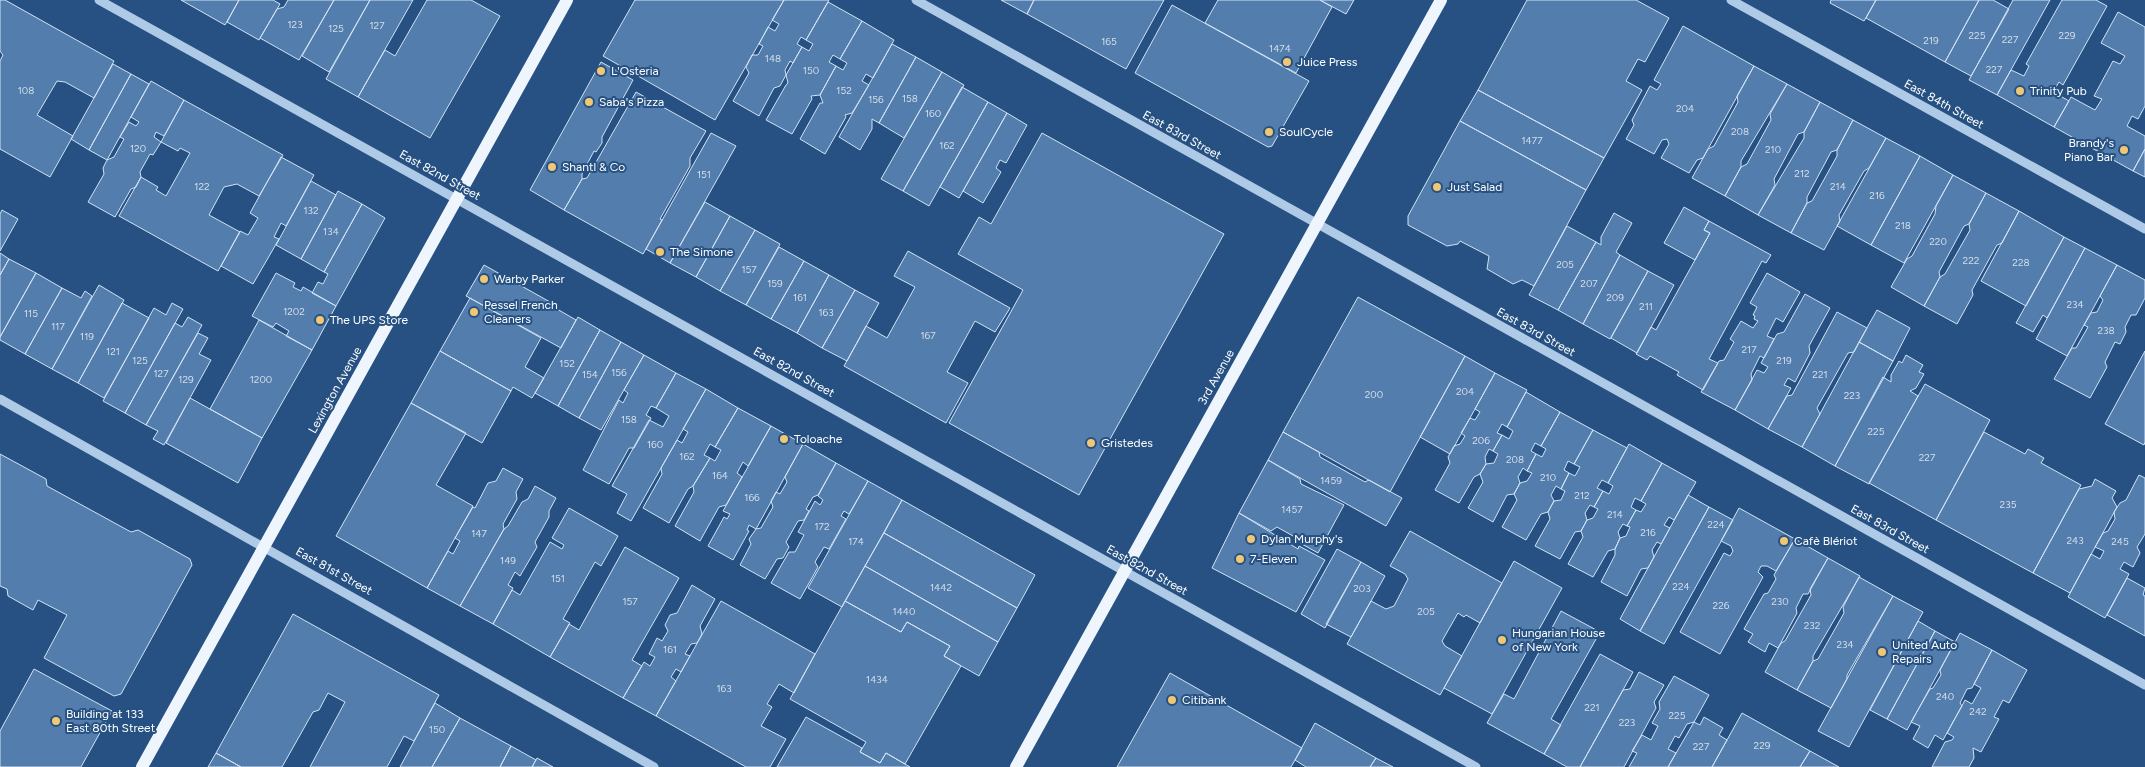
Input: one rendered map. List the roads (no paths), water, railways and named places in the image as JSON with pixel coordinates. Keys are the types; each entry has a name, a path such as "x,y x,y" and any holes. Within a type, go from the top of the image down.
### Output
{"main road":[{"name":"Lexington Avenue","path":"142,767 567,0"},
{"name":"3rd Avenue","path":"1016,767 1441,0"}],"street":[{"name":"East 82nd Street","path":"99,0 1476,767"},
{"name":"East 83rd Street","path":"916,0 2145,685"},
{"name":"East 84th Street","path":"1731,0 2145,229"},
{"name":"East 81st Street","path":"0,399 654,767"}],"place":[{"name":"Juice Press","path":"1287,62"},
{"name":"L'Osteria","path":"601,71"},
{"name":"Trinity Pub","path":"2020,91"},
{"name":"Saba's Pizza","path":"589,102"},
{"name":"SoulCycle","path":"1269,132"},
{"name":"Brandy's Piano Bar","path":"2124,150"},
{"name":"Shantl & Co","path":"552,167"},
{"name":"Just Salad","path":"1437,187"},
{"name":"The Simone","path":"660,252"},
{"name":"Warby Parker","path":"484,279"},
{"name":"Pessel French Cleaners","path":"474,312"},
{"name":"The UPS Store","path":"320,320"},
{"name":"Toloache","path":"784,439"},
{"name":"Gristedes","path":"1091,443"},
{"name":"Dylan Murphy's","path":"1251,539"},
{"name":"Cafè Blériot","path":"1784,541"},
{"name":"7-Eleven","path":"1240,559"},
{"name":"Hungarian House of New York","path":"1502,640"},
{"name":"United Auto Repairs","path":"1882,652"},
{"name":"Citibank","path":"1172,700"},
{"name":"Building at 133 East 80th Street","path":"56,721"}]}
